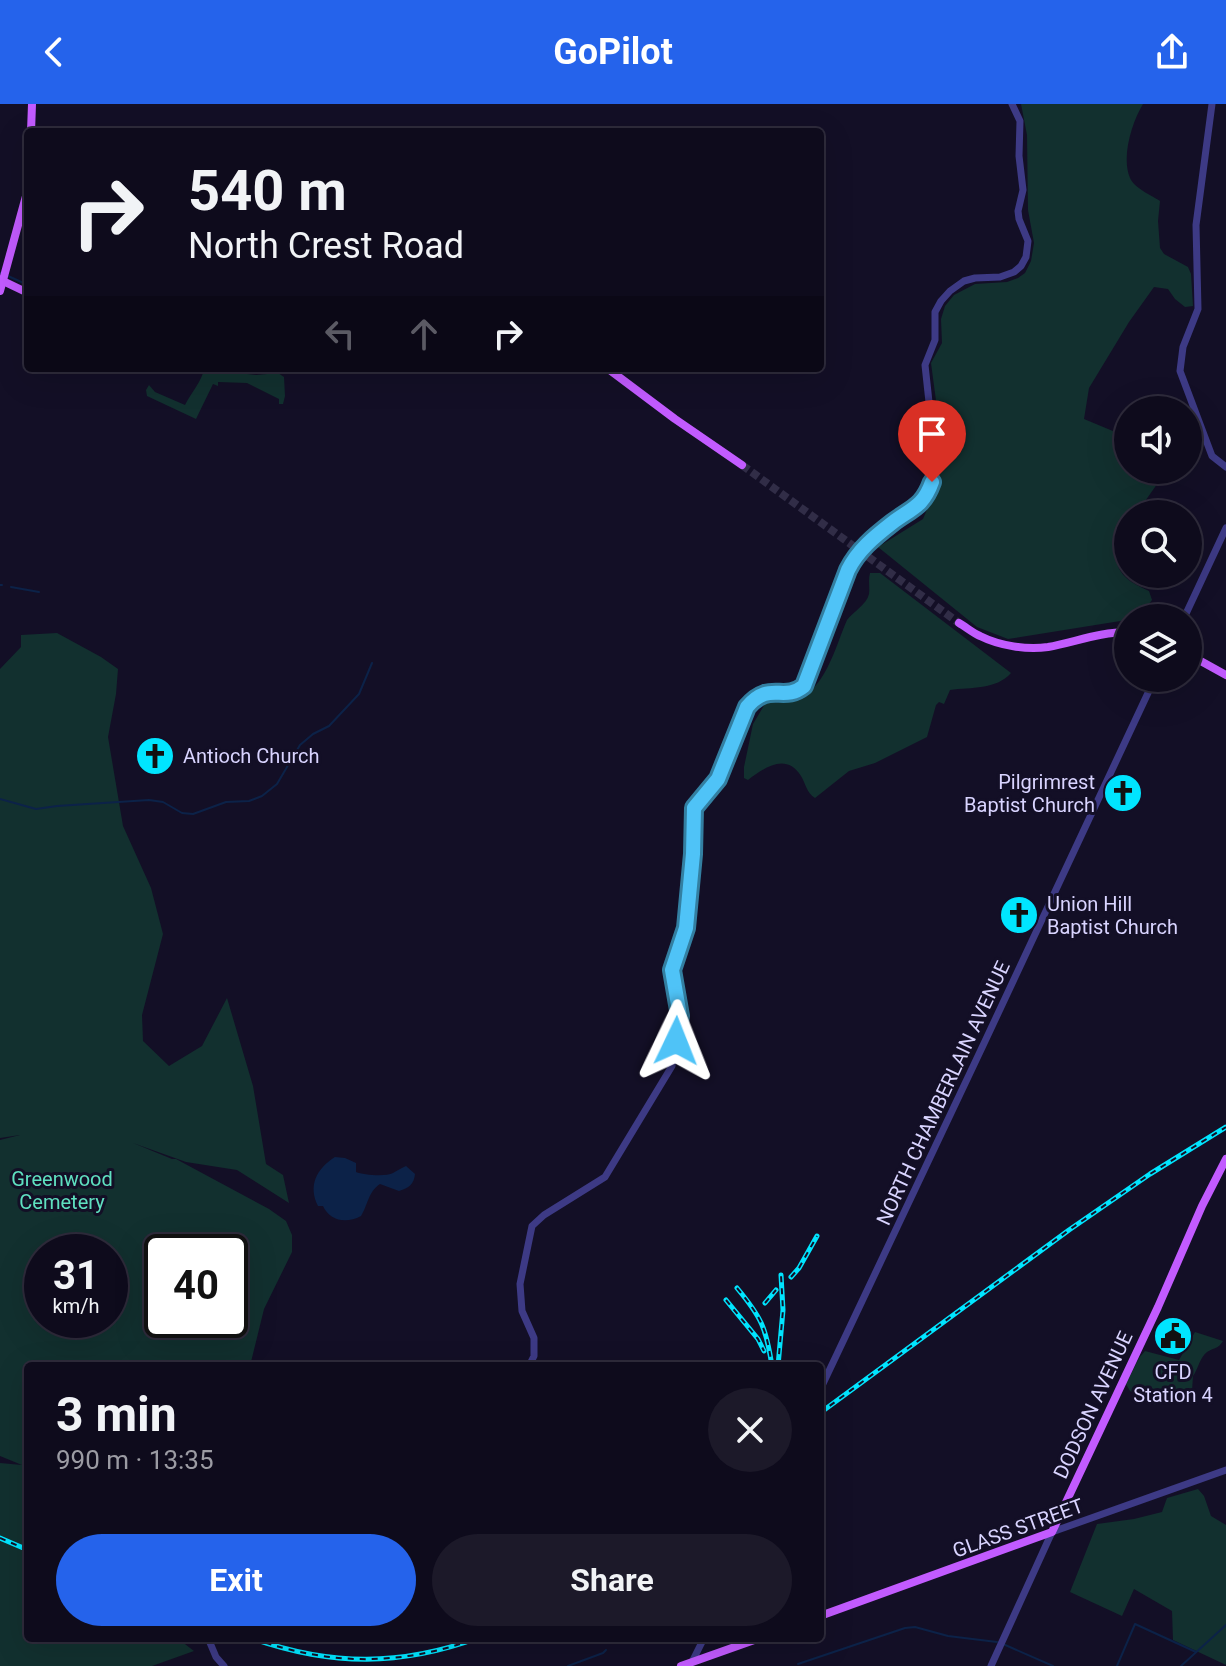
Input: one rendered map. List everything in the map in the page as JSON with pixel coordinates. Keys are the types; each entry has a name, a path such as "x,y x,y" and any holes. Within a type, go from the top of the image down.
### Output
{"main road":[{"path":"31,128 32,104"},
{"path":"0,291 24,203"},
{"path":"2,280 24,291"},
{"path":"612,372 742,465"},
{"path":"959,623 981,637 1033,648 1114,633"},
{"path":"1202,662 1226,675"},
{"name":"DODSON AVENUE","path":"1052,1532 1226,1159"},
{"name":"GLASS STREET","path":"824,1615 1052,1532"},
{"path":"681,1666 749,1642"}],"street":[{"path":"531,1362 534,1338 522,1311 520,1284 532,1226 544,1215 605,1177 672,1066 680,1016 672,970 686,928 694,808 718,779 747,707 754,699 762,694 797,691 804,686 856,555 895,520 919,506 927,496 933,469 928,437 929,402 925,365 933,350 935,312 941,301 964,281 1000,277 1014,272 1026,257 1028,241 1018,211 1023,190 1019,156 1020,121 1012,104"},
{"path":"1212,104 1196,225 1198,309 1183,347 1180,371 1212,456 1226,467"},
{"path":"1191,604 1226,528"},
{"name":"NORTH CHAMBERLAIN AVENUE","path":"824,1382 1149,692"},
{"name":"GLASS STREET","path":"1052,1532 1226,1470"},
{"name":"DODSON AVENUE","path":"991,1666 1052,1532"},
{"path":"210,1642 224,1666"},
{"path":"692,1662 702,1642"}],"green space":[{"path":"1021,104 1143,104 1129,140 1128,170 1135,185 1160,201 1160,248 1164,254 1188,267 1193,306 1185,307 1168,289 1154,287 1089,388 1084,419 1114,432 1114,484 1157,484 1146,500 1114,500 1114,588 1143,588 1149,591 1152,600 1149,604 1114,604 1114,622 1008,639 977,627 878,547 923,519 939,481 937,408 931,363 942,343 941,319 945,306 954,295 975,284 1007,282 1018,278 1025,273 1031,261 1034,243 1028,210 1027,135"},
{"path":"203,372 278,373 284,377 285,396 283,404 279,404 279,399 247,383 218,382 218,386 213,384 196,419 147,396 149,385 155,392 185,405"},
{"path":"870,573 880,573 1011,673 991,685 950,690 944,704 939,702 936,705 927,737 875,763 849,771 815,798 801,776 789,765 775,764 748,780 744,778 753,724 766,702 789,702 813,689 827,668 847,620 868,598"},
{"name":"Greenwood Cemetery","path":"57,633 118,669 108,737 123,826 151,888 163,934 142,1015 143,1041 169,1066 202,1046 227,998 253,1086 266,1164 283,1175 289,1203 237,1170 186,1162 133,1143 176,1159 286,1221 292,1235 292,1252 264,1309 251,1362 24,1362 24,1642 182,1642 194,1651 152,1666 0,1666 0,1463 22,1465 0,1456 0,1140 20,1135 0,1138 0,669 21,647 21,635"},
{"path":"1195,1332 1223,1341 1203,1357 1193,1376 1192,1391 1155,1405 1130,1391 1126,1384 1145,1351 1179,1360"},
{"path":"1198,1489 1211,1516 1226,1525 1226,1665 1173,1640 1172,1611 1134,1589 1122,1616 1070,1592 1097,1524 1162,1512 1167,1498"}],"water":[{"path":"335,1157 356,1163 356,1172 359,1173 385,1175 406,1166 415,1174 410,1185 399,1191 380,1184 361,1216 339,1220 323,1206 318,1206 314,1192 319,1173"}],"waterway":[{"path":"8,276 24,283"},
{"path":"11,587 39,592"},
{"path":"0,799 36,809 149,800 193,814 226,802 249,801 262,796 277,784 300,745 329,726 359,694 372,663"},
{"path":"1117,1666 1135,1624 1196,1652"},
{"path":"1181,1666 1226,1625"},
{"path":"798,1664 905,1628 915,1627 948,1636 997,1642"},
{"path":"1003,1644 1053,1666"},
{"path":"568,1666 606,1650"}],"tunnel":[{"path":"742,465 959,623"}],"railway":[{"path":"824,1410 1069,1230 1226,1127"},
{"path":"791,1277 817,1236"},
{"path":"778,1362 783,1310 781,1275"},
{"path":"737,1288 762,1324 771,1362"},
{"path":"765,1303 776,1290"},
{"path":"726,1300 764,1351"},
{"path":"0,1538 24,1548"},
{"path":"264,1642 311,1654 366,1659 421,1654 465,1642"}],"place":[{"name":"Antioch Church","path":"155,756"},
{"name":"Pilgrimrest Baptist Church","path":"1123,793"},
{"name":"Union Hill Baptist Church","path":"1019,915"},
{"name":"CFD Station 4","path":"1173,1336"}],"route":[{"path":"676,1041 680,1016 672,970 686,928 694,808 718,779 747,707 754,699 771,692 791,693 804,686 856,555 895,520 919,506 932,482"}]}
